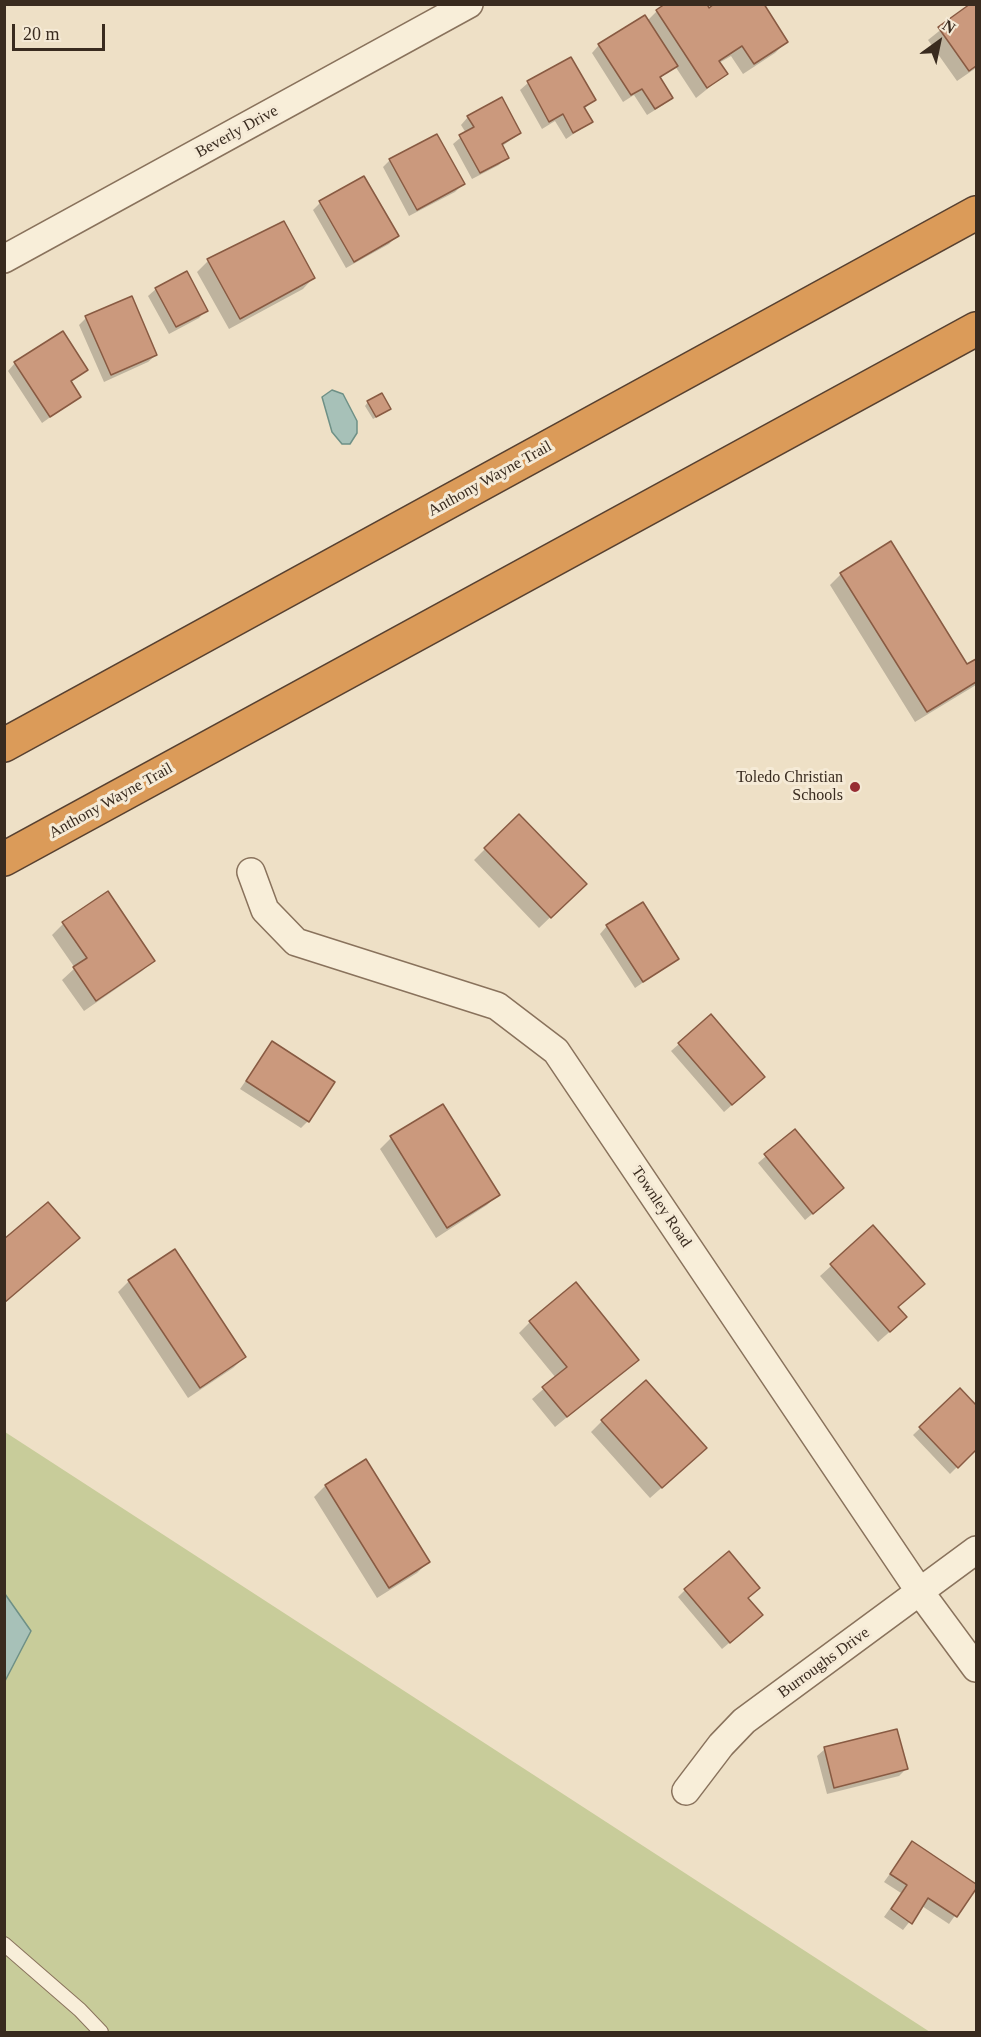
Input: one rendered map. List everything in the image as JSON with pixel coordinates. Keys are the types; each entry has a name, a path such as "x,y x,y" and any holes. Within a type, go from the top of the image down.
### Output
{"highway":[{"name":"Anthony Wayne Trail","path":"4,745 976,213"},
{"name":"Anthony Wayne Trail","path":"4,859 976,329"}],"street":[{"name":"Beverly Drive","path":"4,260 470,4"},
{"name":"Townley Road","path":"251,872 265,910 296,942 497,1006 556,1051 920,1592 976,1668"},
{"name":"Burroughs Drive","path":"686,1791 721,1745 744,1721 976,1550"}],"lane":[{"path":"4,1944 80,2010 101,2032"}],"green space":[{"path":"5,1432 930,2032 5,2032"}],"water":[{"path":"332,390 343,394 357,421 357,433 350,444 342,444 332,432 322,397"},
{"path":"5,1594 31,1631 5,1681"}],"building":[{"path":"665,4 707,4 709,8 714,4 764,4 788,42 754,64 742,46 719,61 728,74 707,88 656,10"},
{"path":"970,4 976,4 976,66 969,71 938,27"},
{"path":"645,15 678,66 660,77 673,98 655,109 642,89 631,95 598,44"},
{"path":"571,57 596,100 584,107 593,122 573,133 563,114 549,122 527,81"},
{"path":"502,97 521,133 502,144 509,158 480,173 459,135 474,127 467,116"},
{"path":"437,134 465,184 417,210 389,159"},
{"path":"364,176 399,236 354,262 319,201"},
{"path":"284,221 315,278 240,319 207,259"},
{"path":"187,271 208,311 176,327 155,288"},
{"path":"132,296 157,355 111,375 85,316"},
{"path":"63,331 88,370 71,381 81,397 50,417 14,362"},
{"path":"382,393 391,409 376,417 367,401"},
{"path":"891,541 967,664 976,659 976,682 927,712 840,573"},
{"path":"519,814 587,884 551,918 484,848"},
{"path":"108,891 155,961 96,1001 73,967 87,958 62,922"},
{"path":"643,902 679,959 643,982 606,925"},
{"path":"711,1014 765,1077 732,1105 678,1043"},
{"path":"272,1041 335,1082 309,1122 246,1081"},
{"path":"443,1104 500,1195 447,1228 390,1136"},
{"path":"795,1129 844,1188 813,1214 764,1154"},
{"path":"48,1202 80,1238 4,1303 4,1239"},
{"path":"873,1225 925,1284 898,1307 907,1317 890,1332 830,1264"},
{"path":"175,1249 246,1357 200,1388 128,1280"},
{"path":"576,1282 639,1360 567,1417 542,1387 567,1367 529,1321"},
{"path":"646,1380 707,1448 662,1488 601,1420"},
{"path":"960,1388 976,1405 976,1450 958,1468 919,1427"},
{"path":"366,1459 430,1562 389,1588 325,1485"},
{"path":"729,1551 760,1588 748,1598 763,1615 730,1643 684,1589"},
{"path":"897,1729 908,1769 834,1788 824,1747"},
{"path":"912,1841 976,1884 976,1889 957,1917 928,1898 912,1924 891,1909 907,1885 890,1874"}],"place":[{"name":"Toledo Christian Schools","path":"855,787"}]}
